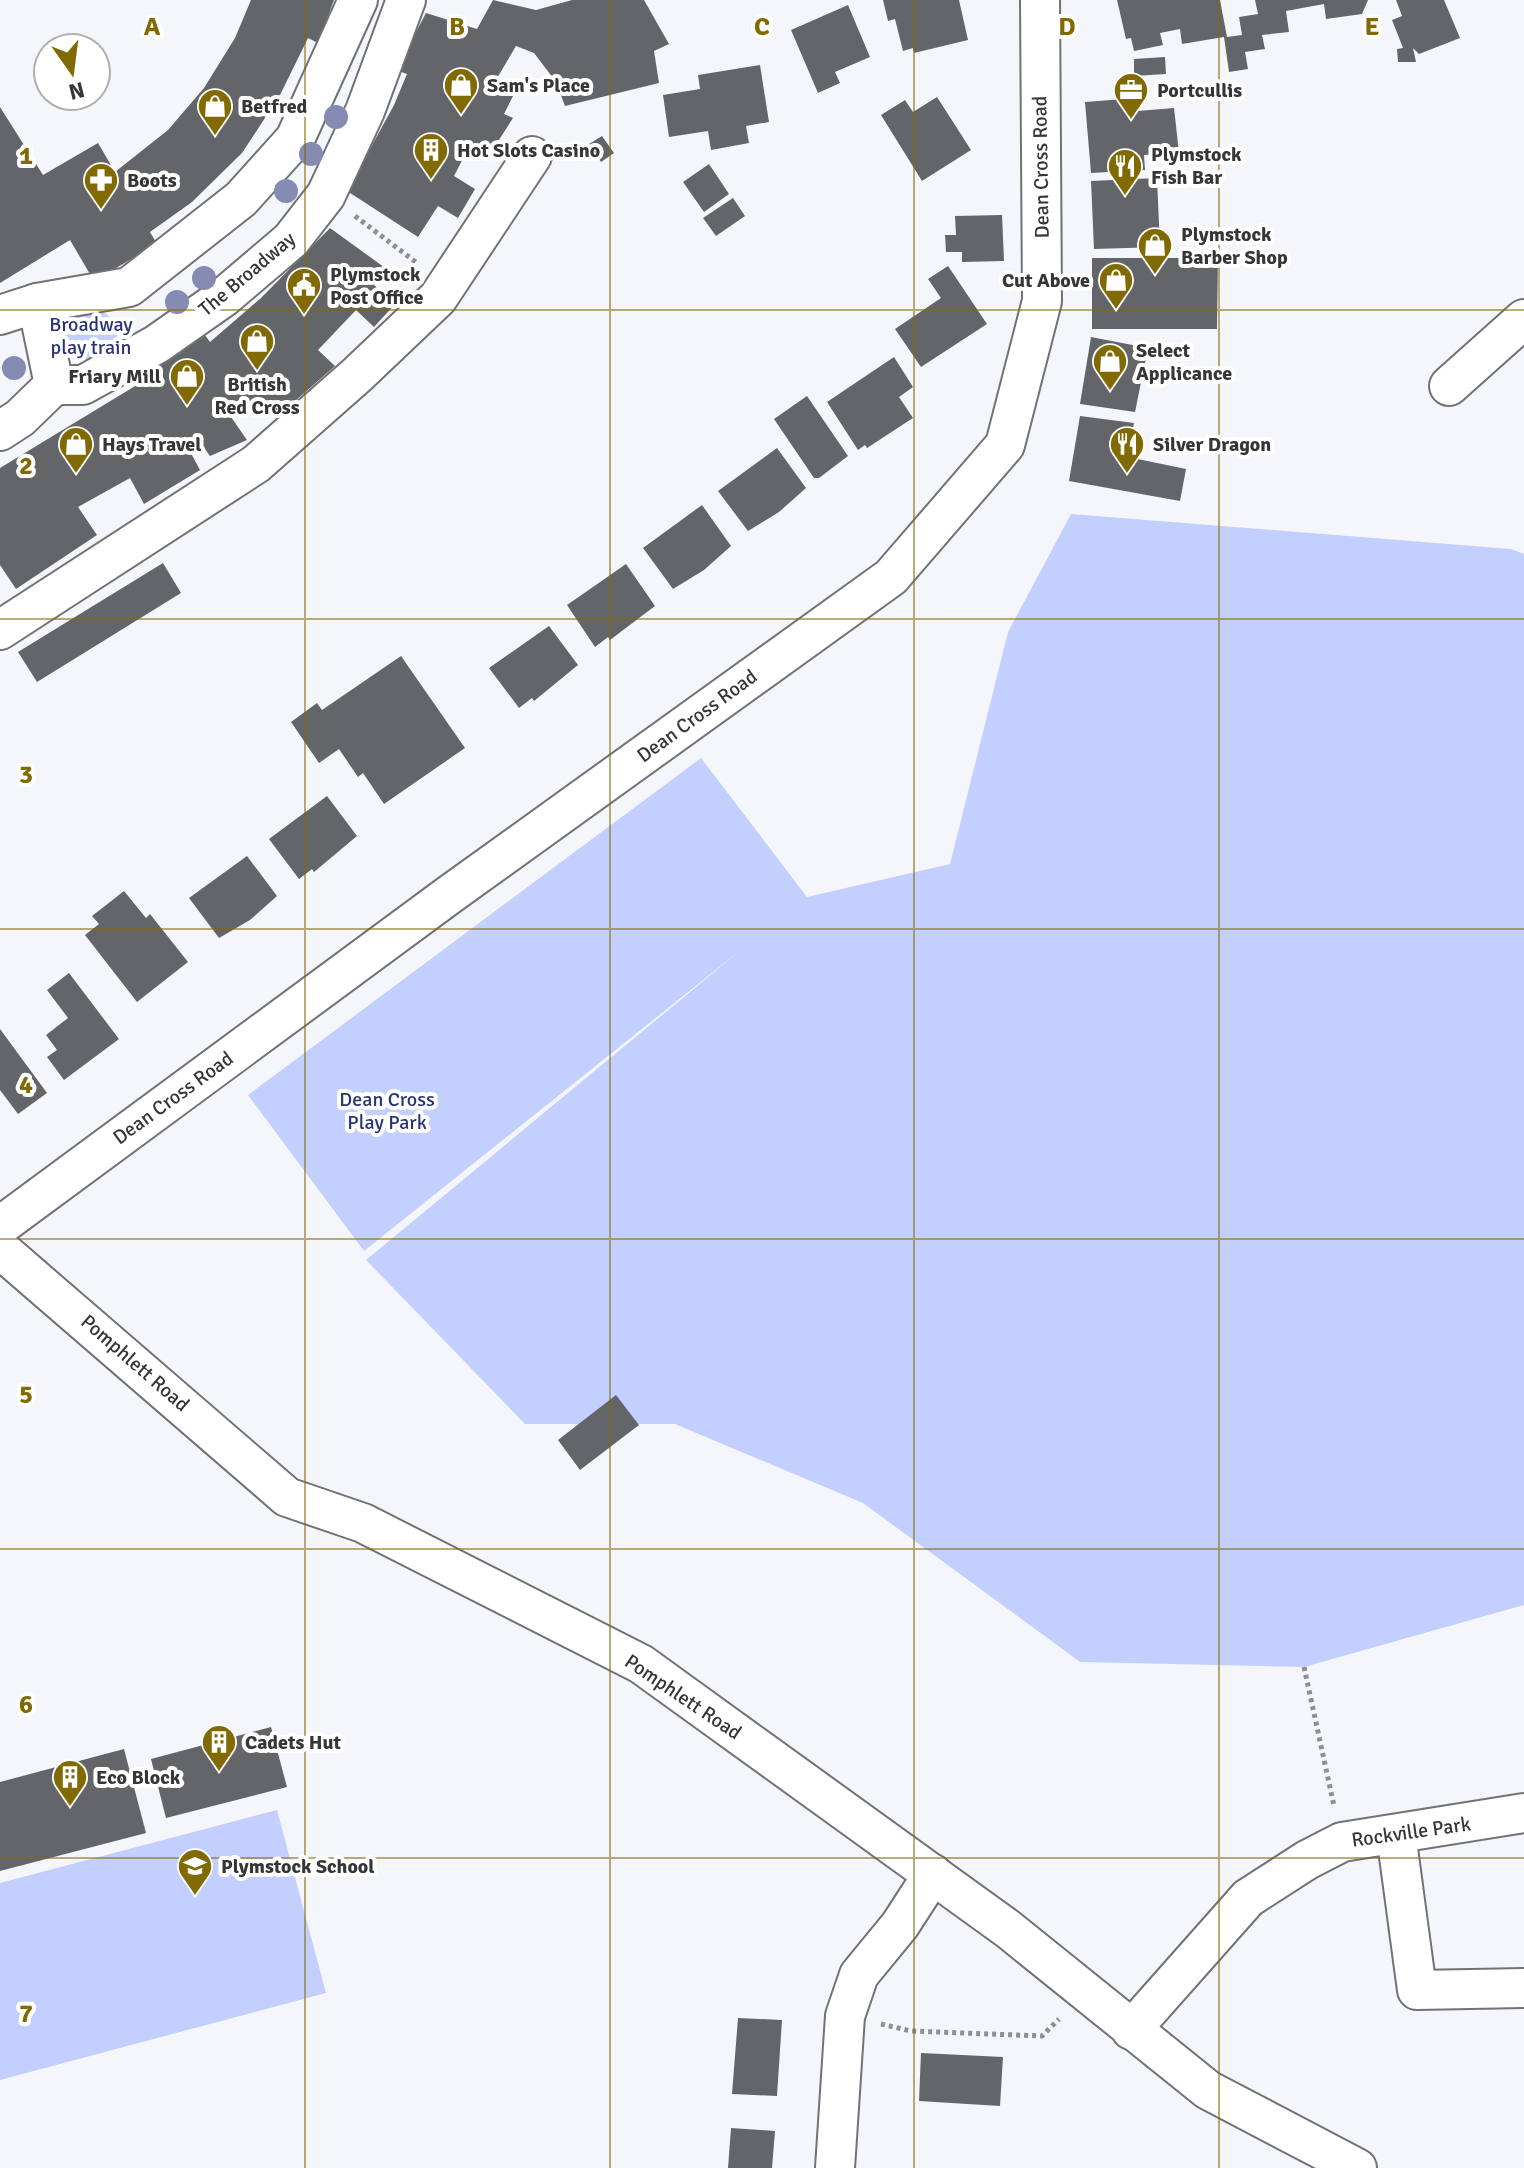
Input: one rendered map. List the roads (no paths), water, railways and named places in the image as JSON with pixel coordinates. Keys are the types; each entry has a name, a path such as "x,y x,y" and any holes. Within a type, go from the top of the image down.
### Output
{"street":[{"path":"0,315 37,303 129,287 241,199 295,139 358,0"},
{"name":"The Broadway","path":"54,385 83,385 157,344 224,297 291,240 326,195 365,111 406,0"},
{"name":"Dean Cross Road","path":"0,1226 424,913 891,577 1005,445 1042,301 1040,0"},
{"path":"0,630 256,464 357,375 447,285 532,156"},
{"path":"0,431 20,418 54,385 37,303"},
{"path":"1449,386 1524,319"},
{"name":"Pomphlett Road","path":"0,1249 287,1497 363,1523 641,1664 933,1874 1208,2090 1357,2168"},
{"name":"Rockville Park","path":"1131,2030 1248,1898 1342,1842 1524,1813"},
{"path":"1396,1834 1417,1990 1524,1988"},
{"path":"835,2168 845,2016 859,1975 900,1925 933,1874"}],"place":[{"name":"Sam's Place","path":"461,116"},
{"name":"Portcullis","path":"1131,121"},
{"name":"Betfred","path":"215,137"},
{"name":"Hot Slots Casino","path":"431,181"},
{"name":"Plymstock Fish Bar","path":"1125,197"},
{"name":"Boots","path":"101,211"},
{"name":"Plymstock Barber Shop","path":"1155,276"},
{"name":"Cut Above","path":"1116,311"},
{"name":"Plymstock Post Office","path":"304,316"},
{"name":"British Red Cross","path":"257,372"},
{"name":"Select Applicance","path":"1110,392"},
{"name":"Friary Mill","path":"187,407"},
{"name":"Hays Travel","path":"76,475"},
{"name":"Silver Dragon","path":"1127,475"},
{"name":"Cadets Hut","path":"219,1773"},
{"name":"Eco Block","path":"70,1808"},
{"name":"Plymstock School","path":"195,1897"}],"park label":[{"name":"Broadway play train","path":"91,336"},
{"name":"Dean Cross Play Park","path":"387,1110"}]}
